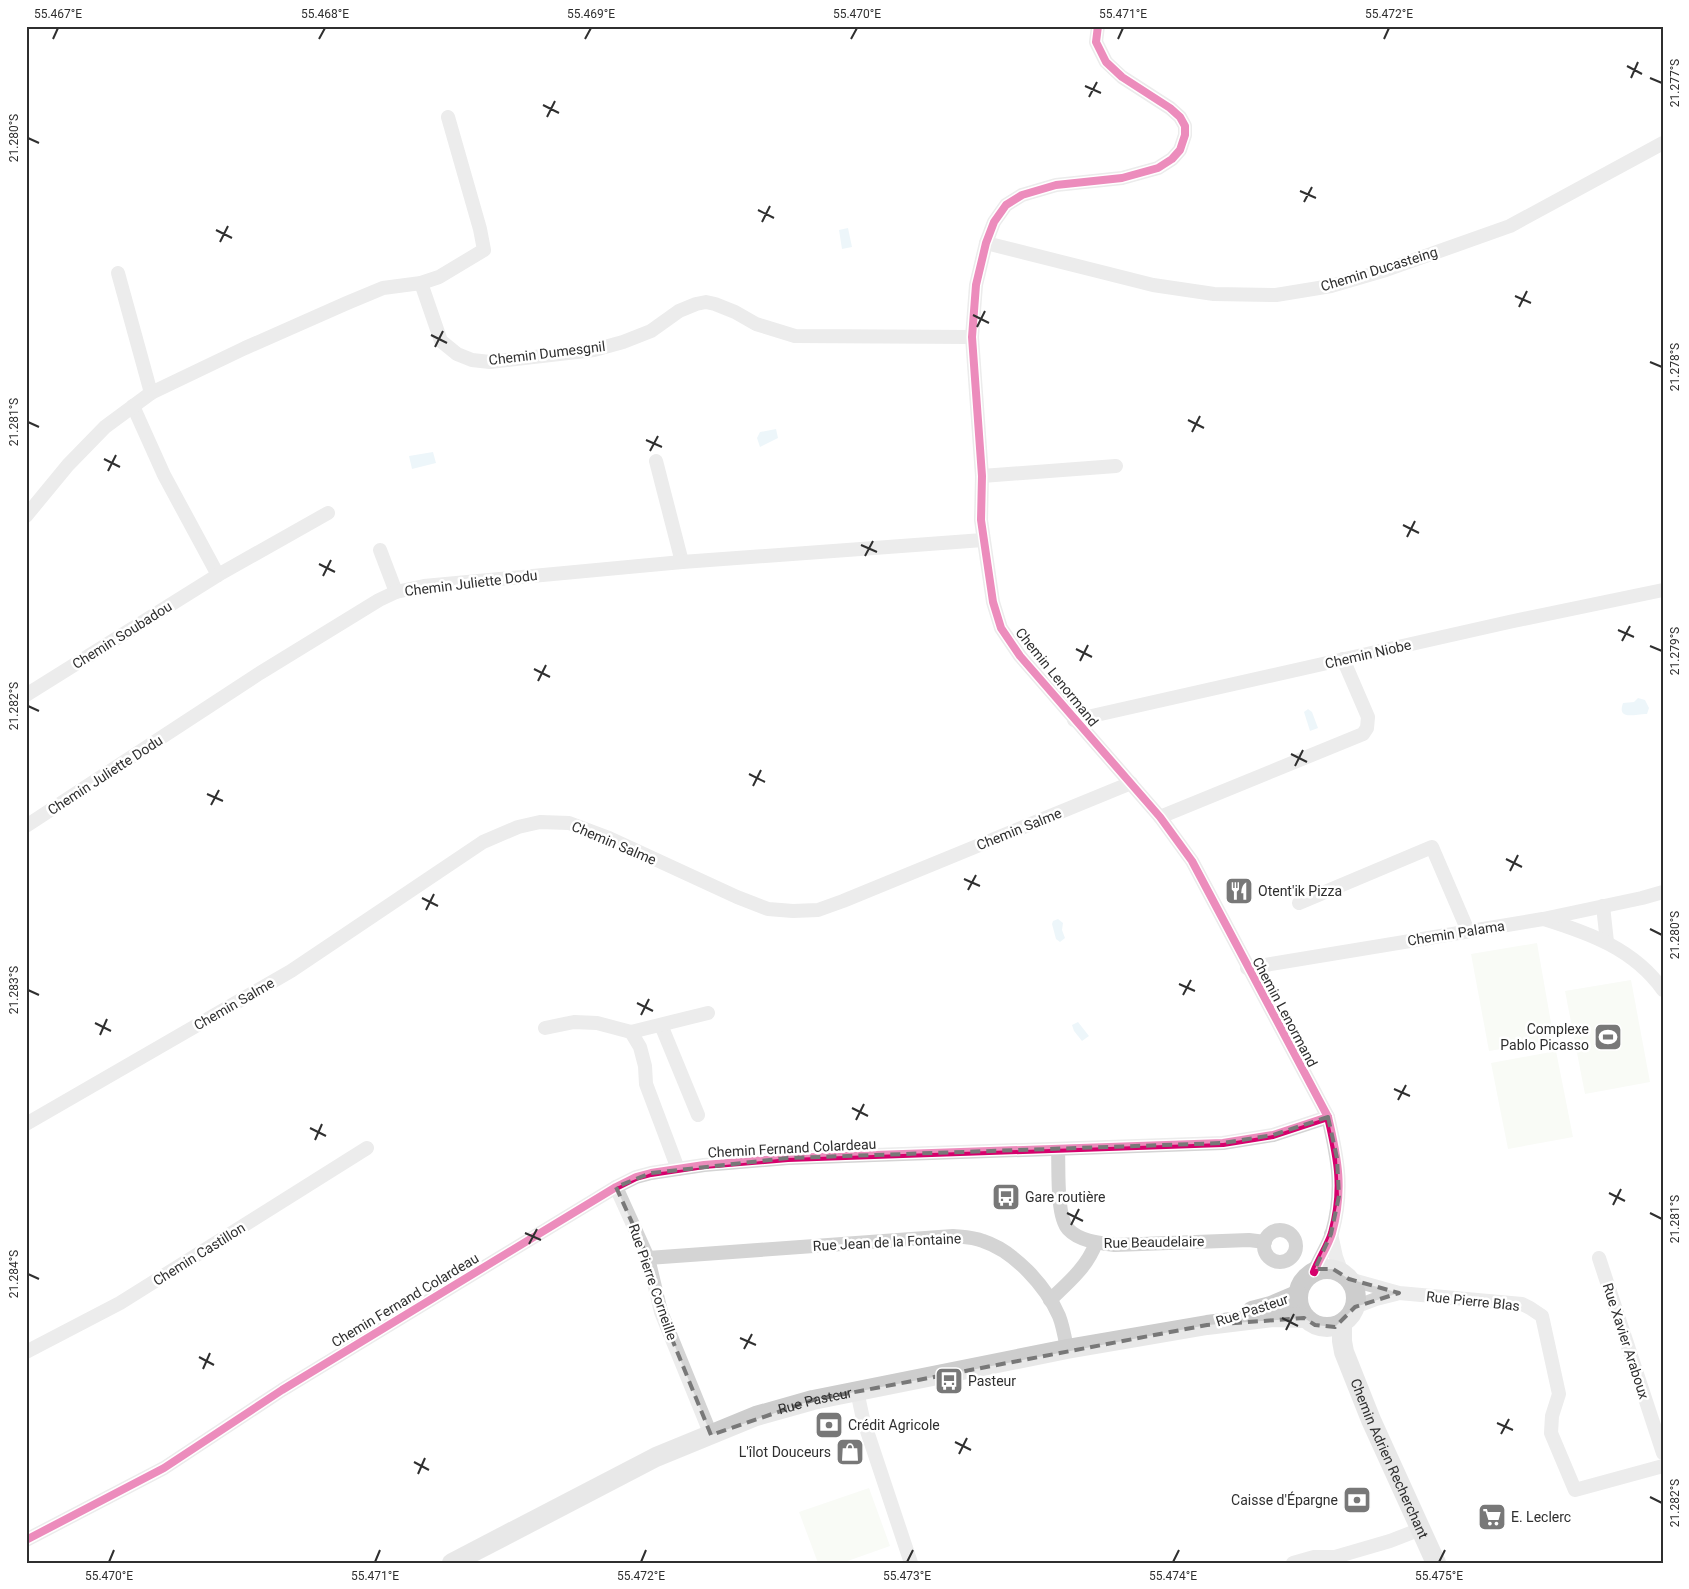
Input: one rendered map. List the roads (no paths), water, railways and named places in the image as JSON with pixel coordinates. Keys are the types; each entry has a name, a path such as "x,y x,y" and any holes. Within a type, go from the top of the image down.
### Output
{"main road":[{"path":"1323,1269 1333,1269 1346,1276 1354,1288 1356,1297 1352,1314 1333,1326 1315,1325 1304,1318 1300,1311 1297,1294 1300,1285 1306,1278 1314,1272 1323,1269"},
{"name":"Rue Pasteur","path":"1207,1324 1271,1306 1297,1294"},
{"name":"Rue Pasteur","path":"452,1563 656,1457 756,1416 813,1400 1067,1349 1207,1324 1273,1317 1304,1318"},
{"name":"Chemin Adrien Recherchant","path":"1333,1326 1342,1341 1344,1352 1371,1420 1436,1563"}],"street":[{"name":"Chemin Lenormand","path":"1098,26 1096,42 1106,62 1122,77 1170,108 1185,126 1185,135 1180,150 1172,159 1158,168 1122,178 1056,185 1022,195 1006,205 994,222 986,243 976,285 972,337 982,476 981,520 993,602 1001,628 1020,656 1160,817 1192,861 1247,968 1328,1117 1337,1158 1339,1196 1331,1234 1314,1272"},
{"path":"26,516 68,465 105,427 151,393 245,348 383,288 421,283 439,277 484,250 448,117"},
{"name":"Chemin Ducasteing","path":"986,243 1153,285 1214,294 1276,295 1331,286 1386,270 1510,226 1663,143"},
{"path":"118,273 151,393"},
{"name":"Chemin Dumesgnil","path":"421,283 441,341 457,354 472,360 490,362 594,350 651,331 679,311 706,302 735,312 756,324 795,336 972,337"},
{"path":"133,406 164,475 218,575"},
{"path":"656,461 682,562"},
{"path":"982,476 1116,466"},
{"name":"Chemin Soubadou","path":"26,695 218,575 328,513"},
{"name":"Chemin Juliette Dodu","path":"26,826 260,673 379,600 396,592 424,586 682,562 983,540"},
{"path":"380,550 396,592"},
{"name":"Chemin Niobe","path":"1074,720 1500,624 1663,590"},
{"path":"1160,817 1363,734 1367,728 1368,717 1343,659"},
{"name":"Chemin Salme","path":"26,1124 291,971 483,842 518,827 540,822 569,823 609,838 737,897 768,909 818,910 1131,784"},
{"path":"1299,903 1432,848 1468,931"},
{"name":"Chemin Palama","path":"1247,968 1543,919 1663,892"},
{"path":"1603,906 1606,942"},
{"path":"1543,919 1584,932 1630,956 1663,990"},
{"path":"545,1028 574,1022 597,1023 631,1032 708,1013"},
{"path":"661,1025 698,1114"},
{"path":"631,1032 640,1047 646,1084 678,1169"},
{"name":"Chemin Fernand Colardeau","path":"26,1540 164,1468 282,1390 616,1187 643,1175 678,1169 788,1158 1218,1143 1273,1135 1328,1117"},
{"name":"Chemin Castillon","path":"26,1352 120,1303 367,1148"},
{"name":"Rue Beaudelaire","path":"1058,1149 1061,1214 1068,1229 1081,1238 1096,1243 1115,1245 1249,1240 1265,1242"},
{"name":"Rue Pierre Corneille","path":"616,1187 648,1258 661,1312 711,1435"},
{"name":"Chemin Lenormand","path":"1331,1234 1336,1257 1346,1276"},
{"name":"Rue Jean de la Fontaine","path":"648,1258 943,1237 971,1238 993,1244 1011,1255 1038,1283 1059,1316 1067,1349"},
{"path":"1050,1300 1080,1272 1096,1243"},
{"name":"Rue Xavier Araboux","path":"1599,1258 1663,1453"},
{"name":"Rue Pierre Blas","path":"1346,1276 1399,1293 1522,1304 1530,1308 1542,1316 1559,1394 1552,1416 1551,1433 1575,1490 1663,1466"},
{"name":"Rue Pierre Blas","path":"1355,1307 1399,1293"},
{"path":"857,1392 863,1419 911,1563"},
{"path":"1293,1563 1314,1557 1336,1560 1421,1529"}],"place":[{"name":"Otent'ik Pizza","path":"1239,891"},
{"name":"Complexe Pablo Picasso","path":"1608,1037"},
{"name":"Gare routière","path":"1006,1197"},
{"name":"Pasteur","path":"949,1381"},
{"name":"Crédit Agricole","path":"829,1425"},
{"name":"L'îlot Douceurs","path":"850,1452"},
{"name":"Caisse d'Épargne","path":"1357,1500"},
{"name":"E. Leclerc","path":"1492,1517"}]}
